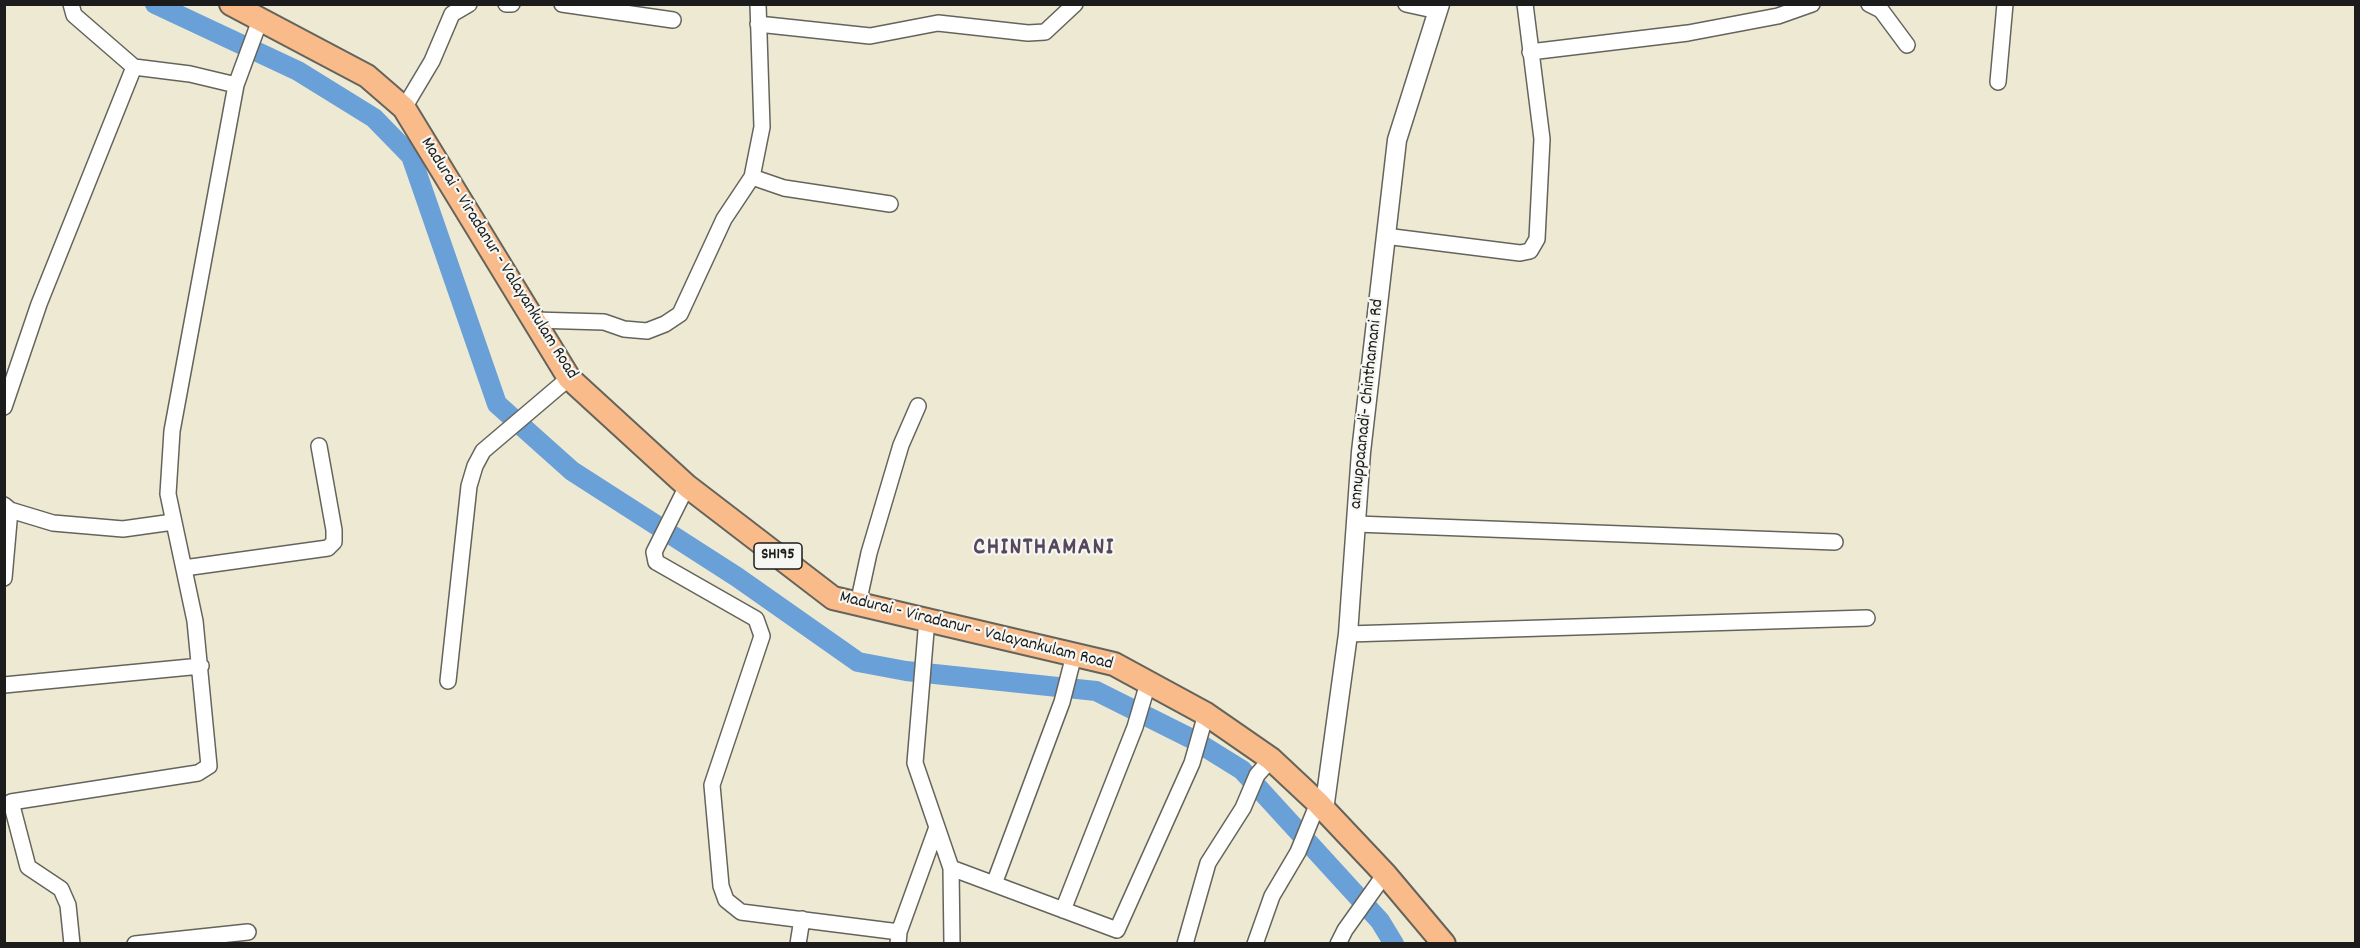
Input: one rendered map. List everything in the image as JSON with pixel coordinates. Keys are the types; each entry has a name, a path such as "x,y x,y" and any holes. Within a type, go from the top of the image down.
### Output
{"main road":[{"name":"Madurai - Viradanur - Valayankulam Road","path":"231,4 367,76 404,108 569,378 687,486 833,598 927,619 1072,666 1114,664 1146,694 1204,722 1264,767 1317,813 1380,881 1444,944"}],"street":[{"path":"71,4 74,15 134,67 190,74 236,85"},
{"path":"404,108 432,61 452,14 469,4"},
{"path":"507,4 512,4"},
{"path":"562,4 673,20"},
{"path":"534,320 604,322 624,329 646,331 665,324 680,314 724,219 752,177 762,127 758,4"},
{"path":"758,24 870,36 938,23 1028,33 1045,32 1075,4"},
{"path":"1406,4 1439,8"},
{"path":"1385,236 1520,253 1530,251 1537,239 1542,139 1525,4"},
{"path":"1530,52 1688,33 1778,10 1812,4"},
{"path":"1869,4 1881,10 1907,45"},
{"path":"1998,82 2005,4"},
{"name":"annuppaanadi- Chinthamani Rd","path":"1317,813 1348,634 1361,452 1397,140 1439,8"},
{"path":"72,944 68,904 61,889 28,867 8,800 204,772 209,766 195,621 168,494 172,431 236,85 260,20"},
{"path":"4,406 39,304 134,67"},
{"path":"752,177 784,188 890,204"},
{"path":"448,681 469,486 483,451 569,378"},
{"path":"858,604 869,554 901,445 918,406"},
{"path":"184,568 328,548 334,542 334,530 319,446"},
{"path":"687,486 654,552 656,562 756,619 762,636 712,785 721,886 726,900 741,912 802,919 898,938 937,827"},
{"path":"4,578 7,508 53,523 123,529 173,522"},
{"path":"1356,524 1835,542"},
{"path":"1348,634 1867,618"},
{"path":"927,619 915,763 951,868 952,944"},
{"path":"4,684 201,666"},
{"path":"994,884 1062,702 1072,666"},
{"path":"1063,910 1135,728 1146,694"},
{"path":"951,868 1063,910 1115,937 1192,763 1204,722"},
{"path":"1185,944 1208,863 1243,808 1264,767"},
{"path":"1255,944 1272,896 1298,852 1317,813"},
{"path":"1342,937 1380,881"},
{"path":"798,944 802,919"},
{"path":"135,944 248,932"}],"waterway":[{"path":"155,4 298,71 374,118 411,156 497,404 572,471 737,577 858,662 906,671 1096,691 1192,739 1242,770 1380,921 1394,944"}],"district":[{"name":"CHINTHAMANI","path":"1044,550"}]}
